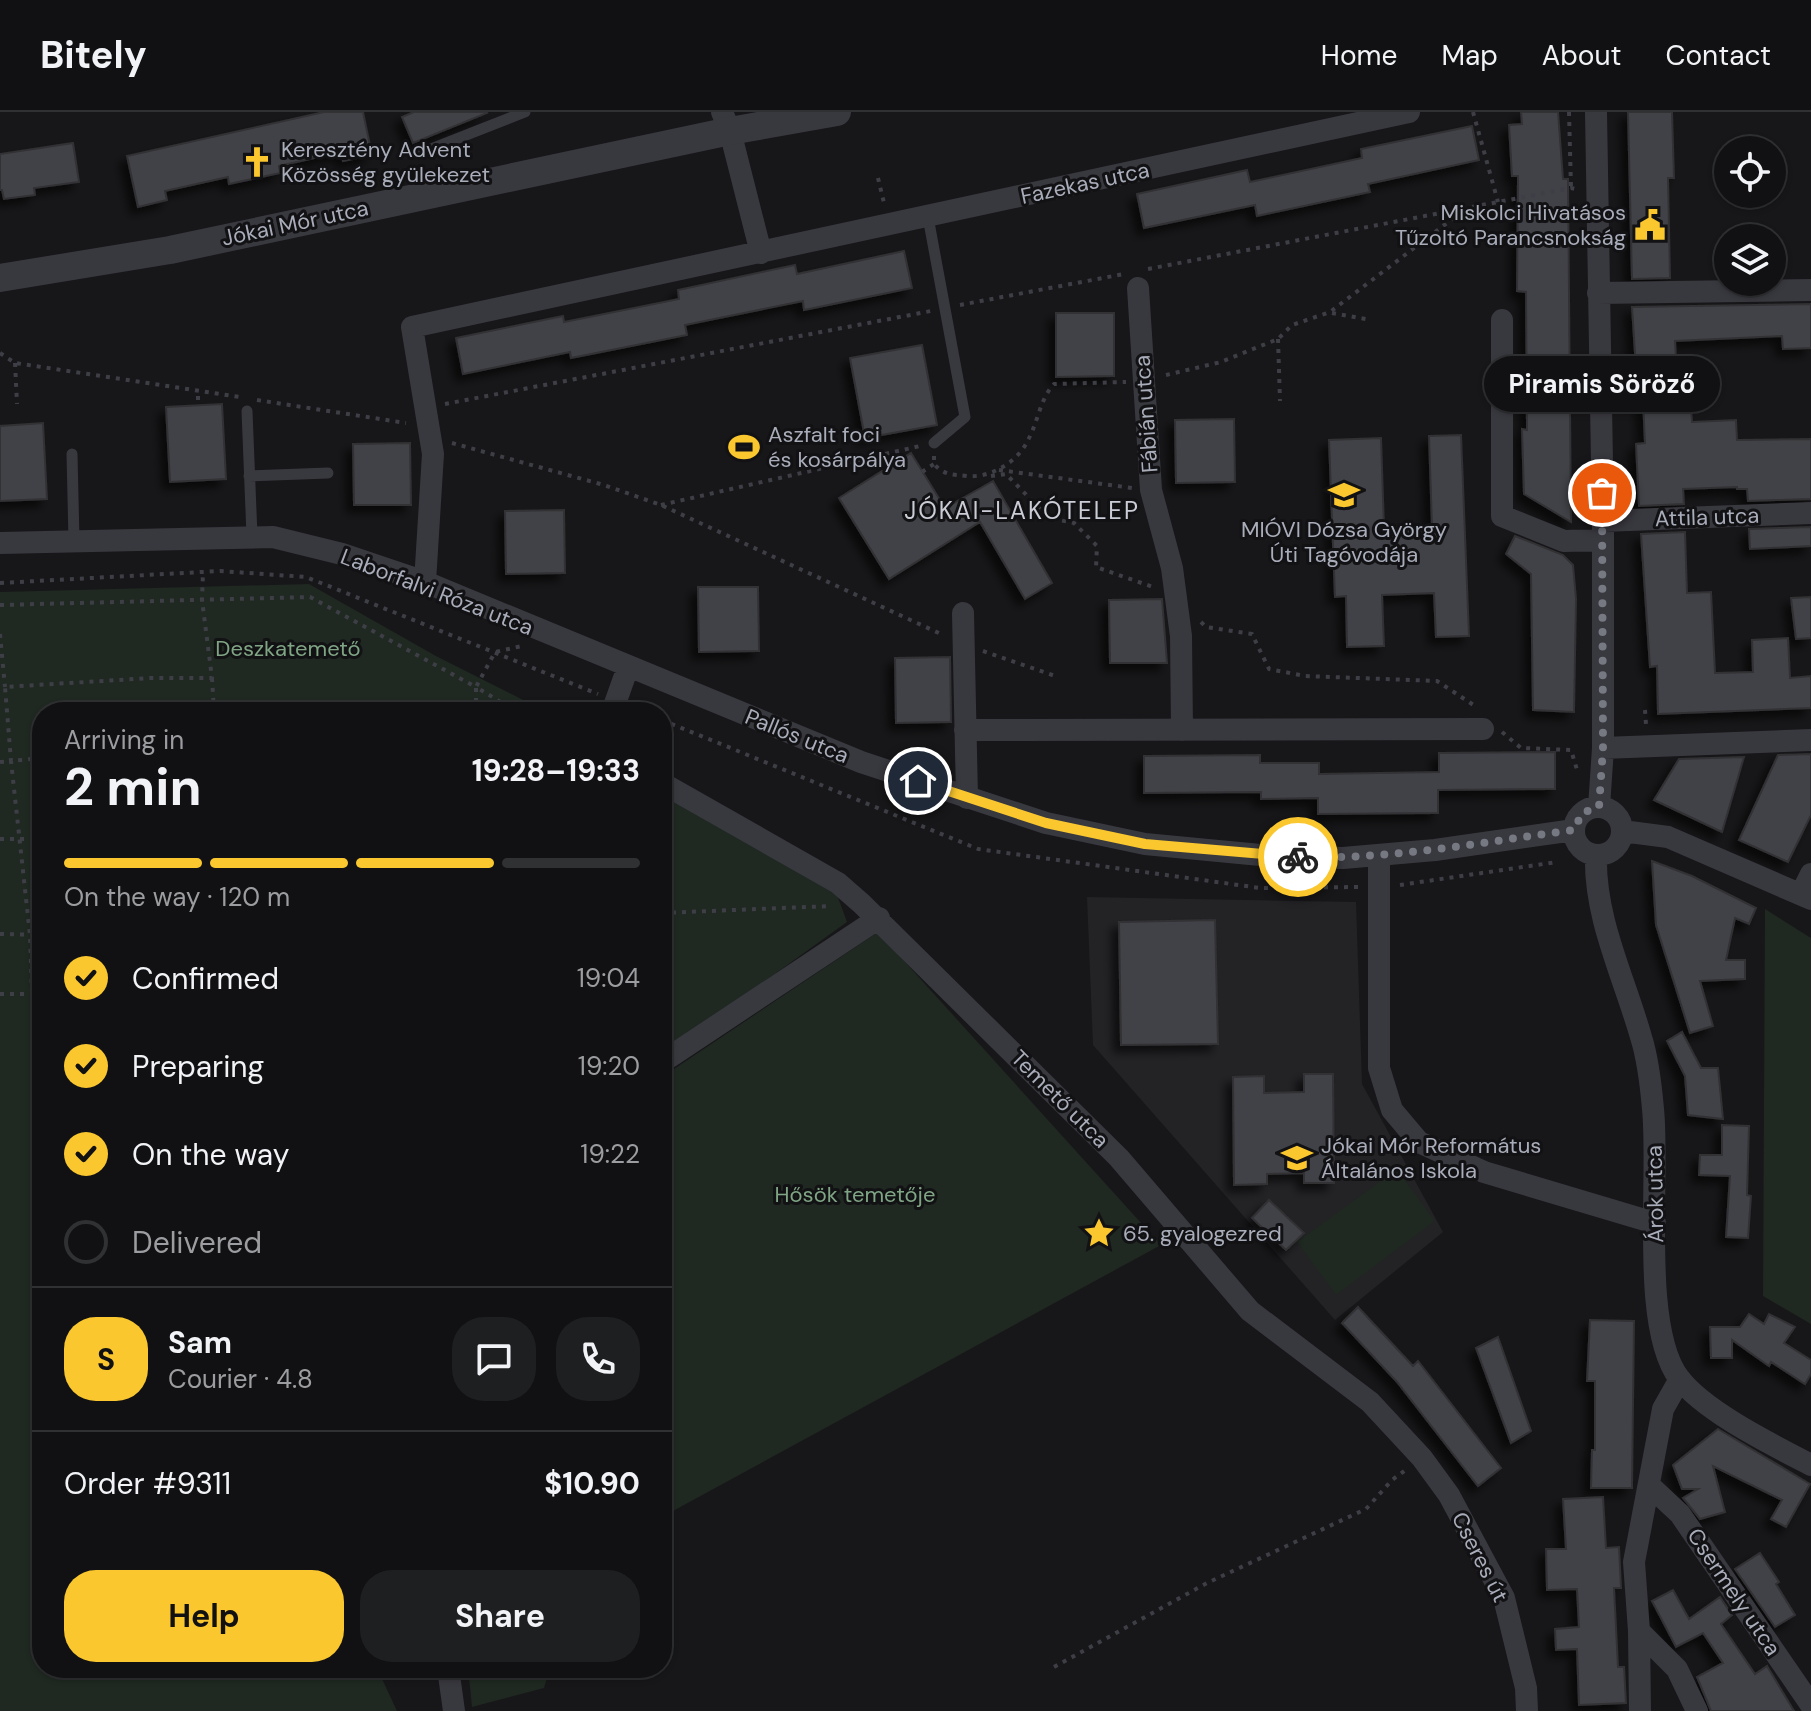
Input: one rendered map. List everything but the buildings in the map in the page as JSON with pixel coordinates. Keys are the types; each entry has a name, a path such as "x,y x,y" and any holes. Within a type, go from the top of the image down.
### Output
{"street":[{"path":"425,582 433,454 412,327 761,253 726,122 837,112"},
{"name":"Fazekas utca","path":"761,253 928,217 1336,120 1409,112"},
{"path":"1596,112 1603,748 1599,807"},
{"name":"Jókai Mór utca","path":"0,278 170,250 726,122"},
{"name":"Fábián utca","path":"1137,277 1151,490 1172,568 1181,636 1182,730"},
{"path":"1598,293 1811,290"},
{"name":"Attila utca","path":"1502,320 1502,516 1564,541 1602,531 1811,513"},
{"name":"Laborfalvi Róza utca","path":"0,543 273,537 342,554 425,582 628,667"},
{"path":"963,613 967,798"},
{"path":"616,702 628,667"},
{"name":"Pallós utca","path":"628,667 861,762 1046,823 1145,844 1271,856 1343,858 1471,845 1574,830"},
{"path":"965,730 1182,730 1487,723"},
{"path":"1603,748 1811,740"},
{"name":"Temető utca","path":"672,789 838,883 870,911 1119,1158 1250,1311 1370,1402 1422,1458"},
{"path":"1599,807 1615,814 1622,831 1615,848 1606,854 1596,855 1580,846 1574,830 1582,813 1599,807"},
{"path":"1622,831 1668,837 1806,897 1811,874"},
{"path":"1379,855 1379,1068 1392,1110 1419,1142 1484,1172 1655,1223"},
{"name":"Árok utca","path":"1596,855 1597,886 1614,957 1642,1039 1653,1109 1657,1310 1665,1352 1680,1379 1714,1409 1811,1465"},
{"path":"672,1055 870,911"},
{"path":"1640,1711 1634,1562 1663,1409 1680,1379"},
{"name":"Cseres út","path":"1422,1458 1449,1495 1504,1598 1526,1688 1527,1711"},
{"name":"Csermely utca","path":"1649,1485 1680,1514 1811,1705"},
{"path":"1639,1631 1677,1669 1697,1711"},
{"path":"449,1678 454,1711"}],"lane":[{"path":"418,154 525,112"},
{"path":"928,217 965,417 934,443"},
{"path":"247,411 252,536"},
{"path":"72,454 74,540"},
{"path":"249,476 328,473"}],"path":[{"path":"1473,112 1498,202"},
{"path":"1569,112 1571,188"},
{"path":"428,423 945,308 1137,277 1571,188 1597,196"},
{"path":"980,477 999,470 1027,444 1048,391 1054,384 1123,383 1144,379 1221,362 1278,339 1292,325 1330,312 1467,208"},
{"path":"1330,312 1371,320"},
{"path":"1278,339 1280,401"},
{"path":"0,353 15,363 428,423 661,505 964,644 1058,677"},
{"path":"15,363 17,404"},
{"path":"198,391 198,400"},
{"path":"661,505 934,443 934,464 943,473 980,477 1006,474 1049,518 1074,523 1097,546 1096,567 1176,595 1206,627 1252,634 1269,669 1305,676 1437,681 1470,701 1487,723 1521,748 1571,750 1580,779"},
{"path":"922,472 934,464"},
{"path":"999,470 1151,490"},
{"path":"0,583 203,572 306,577 495,652 603,702"},
{"path":"203,572 202,600 213,702"},
{"path":"0,605 310,597 501,702"},
{"path":"0,634 32,964"},
{"path":"476,702 476,687 495,652"},
{"path":"5,687 150,678 212,678"},
{"path":"0,762 32,759"},
{"path":"0,839 32,841"},
{"path":"672,913 870,911"},
{"path":"0,934 30,935"},
{"path":"0,994 32,993"},
{"path":"1054,1667 1207,1583 1366,1509 1392,1480 1422,1458"}],"shaded area":[{"name":"Jókai Mór Református Általános Iskola","path":"1087,897 1356,902 1362,1084 1443,1232 1335,1320 1093,1045"}],"green space":[{"name":"Deszkatemető","path":"309,584 436,656 527,702 32,702 32,1678 382,1678 397,1711 0,1711 0,592"},
{"path":"672,796 836,892 847,922 718,1015 672,1042"},
{"path":"1765,909 1811,938 1811,1324 1763,1296"},
{"name":"Hősök temetője","path":"878,932 1161,1245 672,1512 672,1070"},
{"path":"1397,1169 1435,1221 1336,1295 1297,1242"},
{"path":"469,1678 547,1678 544,1688 472,1707"}],"way so far":[{"path":"1298,857 1343,858 1435,850 1574,830 1582,813 1599,807 1603,748 1602,493"}],"place":[{"name":"Keresztény Advent Közösség gyülekezet","path":"257,162"},
{"name":"Miskolci Hivatásos Tűzoltó Parancsnokság","path":"1650,225"},
{"name":"Aszfalt foci és kosárpálya","path":"744,447"},
{"name":"Piramis Söröző","path":"1602,493"},
{"name":"MIÓVI Dózsa György Úti Tagóvodája","path":"1344,495"},
{"name":"Jókai Mór Református Általános Iskola","path":"1297,1158"},
{"name":"65. gyalogezred","path":"1099,1233"}],"district":[{"name":"JÓKAI-LAKÓTELEP","path":"1022,510"}],"route":[{"path":"918,781 1046,823 1145,844 1298,857"}]}
